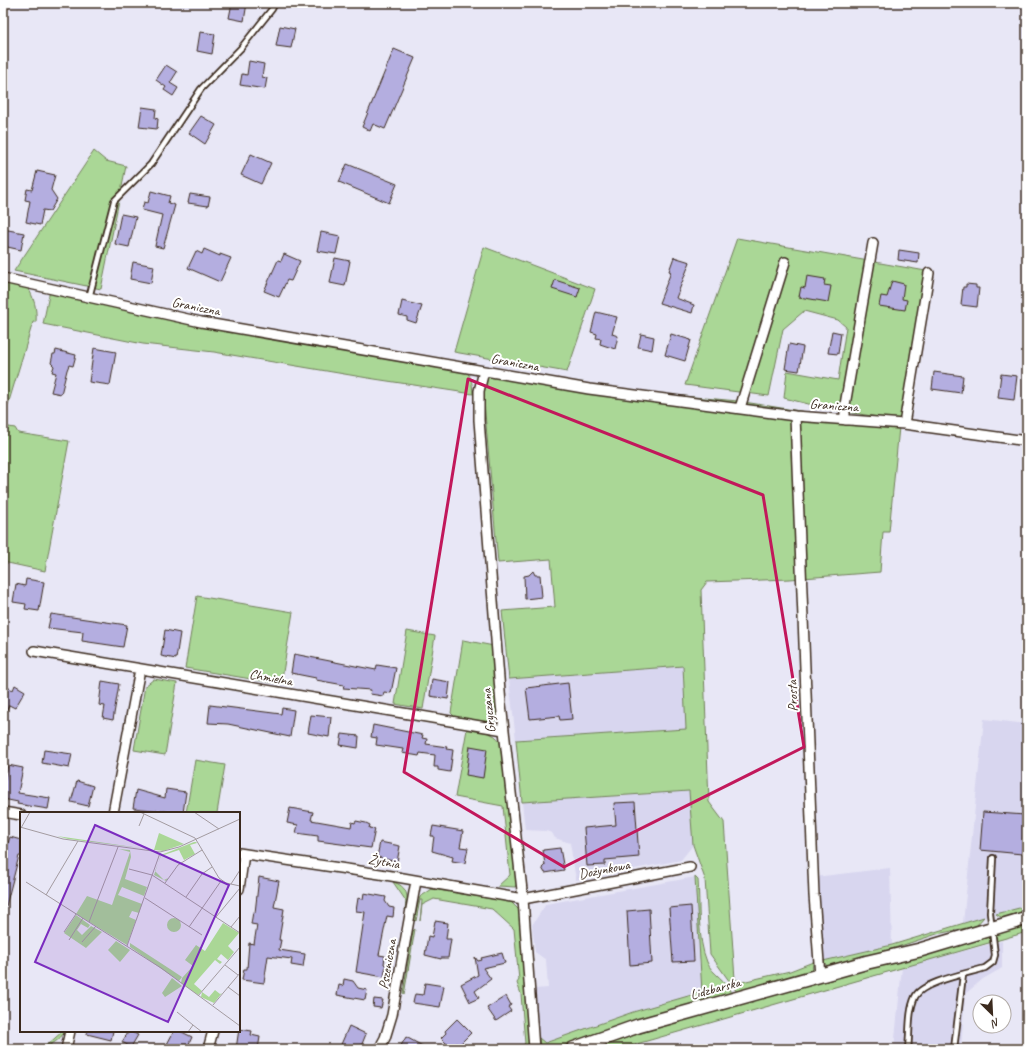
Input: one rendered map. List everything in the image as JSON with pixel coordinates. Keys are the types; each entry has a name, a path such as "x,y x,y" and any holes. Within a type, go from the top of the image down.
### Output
{"main road":[{"name":"Lidzbarska","path":"573,1049 638,1026 868,962 920,950 1027,918"}],"street":[{"path":"844,420 845,405 873,243"},
{"path":"740,408 785,262"},
{"path":"904,424 929,273"},
{"name":"Graniczna","path":"3,278 201,322 589,389 795,416 904,424 1027,441"},
{"name":"Gryczana","path":"484,371 479,391 479,420 504,730 523,899 534,1049"},
{"name":"Prosta","path":"795,416 814,887 820,976"},
{"name":"Chmielna","path":"34,651 504,730"},
{"path":"113,812 140,669"},
{"path":"3,812 20,815"},
{"path":"240,877 242,854"},
{"name":"Żytnia","path":"242,854 523,899"},
{"name":"Dożynkowa","path":"523,899 690,867"},
{"name":"Pszeniczna","path":"379,1049 385,1038 392,1015 416,881"},
{"path":"66,1049 70,1032"},
{"path":"208,1049 213,1032"}],"lane":[{"path":"89,298 114,201 151,164 200,89 240,48 272,9 275,3"},
{"path":"908,1049 912,1008 915,995 925,986 985,968 993,962 995,955 987,930 990,913 993,858"},
{"path":"954,1049 963,975"}],"highlighted area":[{"path":"468,379 763,495 804,747 564,867 404,772"}],"shaded area":[{"path":"683,666 687,729 516,740 509,679"},
{"path":"984,719 1027,724 1027,906 963,923"},
{"path":"690,791 693,845 681,860 576,880 570,843 555,838 552,833 546,831 525,830 522,802"},
{"path":"890,868 892,945 823,961 815,877"},
{"path":"695,877 703,992 633,1012 544,1043 539,1038 535,989 548,988 546,960 535,952 532,925 546,904"},
{"path":"1002,941 1002,968 983,979 965,994 961,1049 894,1049 902,967"}],"green space":[{"path":"94,151 106,161 126,166 101,289 14,271"},
{"path":"737,238 926,271 903,414 900,419 896,420 829,409 784,398 787,371 838,380 846,327 838,320 804,311 783,329 769,396 685,385"},
{"path":"484,247 595,289 567,372 454,352"},
{"path":"3,279 27,286 34,303 36,322 33,322 3,421"},
{"path":"50,290 463,368 471,380 473,394 214,352 143,344 43,324"},
{"path":"486,373 584,387 738,401 899,427 889,532 883,532 880,572 790,579 707,582 701,590 709,802 724,822 735,979 742,982 790,971 813,962 812,972 737,992 710,954 705,879 693,845 689,791 522,802 516,740 686,729 683,666 509,679 502,611 555,607 551,559 498,563 482,378"},
{"path":"3,426 15,428 18,433 69,441 45,571 3,562"},
{"path":"197,596 293,612 281,684 185,668"},
{"path":"407,631 435,636 423,709 395,704"},
{"path":"463,640 494,646 497,719 491,724 456,718 451,713"},
{"path":"154,679 177,683 165,755 134,750 145,686"},
{"path":"467,729 490,734 498,738 500,742 517,884 515,887 498,886 510,875 503,806 455,797"},
{"path":"195,760 225,765 217,812 186,812"},
{"path":"695,877 698,880 700,932 704,953 709,967 727,985 731,994 632,1022 558,1047 548,1049 540,1047 539,1038 545,1043 633,1012 702,992"},
{"path":"393,882 401,886 406,892 407,900 406,910 406,901"},
{"path":"432,889 511,902 519,910 529,1041 528,1049 520,1049 525,1043 521,994 517,983 519,980 514,929 492,909 434,899 422,905 420,921 422,900 420,900 416,921 414,919 420,897"},
{"path":"1027,906 1027,913 1007,918 1003,918 996,914"},
{"path":"984,917 976,926 937,934 879,953 828,967 823,961 892,945"},
{"path":"1027,925 1027,932 619,1049 592,1049 660,1027"},
{"path":"415,929 404,995 403,993 413,931"},
{"path":"62,1032 64,1032 55,1042 49,1045 29,1049 14,1049 47,1045"}],"building":[{"path":"232,3 247,3 244,21 229,18"},
{"path":"280,26 295,29 291,48 276,46"},
{"path":"200,32 215,34 212,54 197,51"},
{"path":"394,49 415,58 385,129 373,124 370,131 362,127"},
{"path":"249,61 264,64 262,77 267,78 265,89 240,85 242,74 247,75"},
{"path":"166,65 177,72 170,83 178,88 173,96 164,90 166,87 156,80"},
{"path":"142,107 156,109 155,118 158,119 157,129 139,127"},
{"path":"201,116 216,125 205,144 189,133"},
{"path":"251,154 271,163 261,184 241,175"},
{"path":"347,164 397,184 389,203 339,182"},
{"path":"37,171 55,175 51,190 57,199 50,211 43,210 40,225 26,222 30,201 25,200 27,189 32,190"},
{"path":"151,191 170,196 168,203 175,205 163,248 155,246 162,215 142,210 144,202 148,203"},
{"path":"190,194 210,197 208,206 188,203"},
{"path":"121,214 136,217 129,247 115,244"},
{"path":"3,229 24,233 21,250 3,246"},
{"path":"321,232 340,236 336,254 317,251"},
{"path":"204,249 220,256 220,254 231,258 220,282 188,268 196,251 202,254"},
{"path":"899,250 919,253 918,263 898,260"},
{"path":"284,254 300,261 291,281 287,280 279,297 264,291 278,260 281,261"},
{"path":"674,257 690,262 676,298 694,305 692,313 659,303 671,272 669,271"},
{"path":"335,258 350,261 345,286 330,283"},
{"path":"133,262 154,266 151,283 130,279"},
{"path":"807,276 825,279 824,285 831,286 828,302 799,297 801,287 805,288"},
{"path":"555,280 580,288 577,297 552,289"},
{"path":"892,281 904,284 902,299 907,300 905,310 879,306 881,296 887,297"},
{"path":"966,284 976,285 976,288 979,288 977,307 961,305 963,287 966,287"},
{"path":"402,301 422,306 416,323 407,320 407,317 399,315"},
{"path":"596,312 617,317 612,334 618,336 615,349 600,344 601,339 596,338 597,334 591,332"},
{"path":"832,331 841,333 838,354 828,353"},
{"path":"641,334 654,337 652,350 638,347"},
{"path":"671,334 691,340 685,361 665,355"},
{"path":"789,344 803,347 799,371 785,369"},
{"path":"94,348 116,352 110,385 89,382"},
{"path":"56,350 76,355 73,366 69,365 67,370 61,394 51,392 56,373 52,372 54,366 51,363 53,354 55,354"},
{"path":"934,372 963,376 961,393 932,389"},
{"path":"1001,374 1017,376 1014,400 998,398"},
{"path":"533,571 535,575 540,575 542,597 525,599 524,576 529,575"},
{"path":"26,579 44,582 39,611 25,609 26,604 13,602 16,584 25,586"},
{"path":"51,614 127,625 123,647 82,641 83,632 48,628"},
{"path":"165,630 180,633 176,659 161,656"},
{"path":"294,654 376,670 377,665 396,668 391,693 384,692 383,696 370,694 371,690 343,688 344,685 316,680 316,678 291,673"},
{"path":"432,679 450,682 448,699 430,696"},
{"path":"102,681 119,684 113,720 103,718 105,706 99,705"},
{"path":"568,683 572,719 560,720 559,716 530,719 526,688"},
{"path":"3,685 13,690 15,685 25,691 15,708 9,705 3,719"},
{"path":"210,705 281,714 282,708 294,710 290,737 228,724 208,723"},
{"path":"311,715 331,717 329,737 308,733"},
{"path":"373,725 423,735 422,738 427,739 426,744 447,747 446,749 453,750 450,772 438,770 438,767 434,767 435,755 420,753 419,756 402,753 403,749 376,745 377,738 371,737"},
{"path":"342,734 359,736 358,748 340,745"},
{"path":"470,746 487,749 483,778 466,775"},
{"path":"44,750 72,754 69,768 42,763"},
{"path":"8,765 23,768 18,793 50,798 48,809 17,804 18,802 3,799 3,788"},
{"path":"77,781 93,786 88,806 71,802"},
{"path":"166,789 186,792 183,812 133,808 136,790 165,798"},
{"path":"635,802 639,857 605,860 605,865 587,866 584,828 616,825 614,803"},
{"path":"290,808 313,812 311,820 351,827 352,822 355,823 356,821 366,823 370,825 369,828 375,829 371,848 318,841 318,836 296,833 298,825 287,823"},
{"path":"983,812 1025,815 1022,854 980,850"},
{"path":"433,826 463,831 460,847 468,848 465,863 452,861 453,857 432,851 434,836 431,836"},
{"path":"10,837 20,840 20,856 6,906 3,905 3,859"},
{"path":"380,842 400,846 397,862 377,857"},
{"path":"560,848 564,870 545,873 542,868 545,865 543,850"},
{"path":"259,877 279,881 274,907 284,909 279,940 281,940 279,950 305,954 303,967 291,965 292,959 268,956 264,983 242,980 244,969 247,969 249,943 254,944 257,925 251,924 253,912 255,913"},
{"path":"364,893 386,897 385,901 389,907 394,908 393,917 387,916 379,955 385,956 384,964 386,965 384,977 356,972 365,912 356,911 358,898 363,899"},
{"path":"691,906 694,961 673,962 669,908"},
{"path":"649,909 652,963 630,965 627,911"},
{"path":"435,921 448,923 446,939 451,939 448,958 441,959 425,955 428,936 432,937"},
{"path":"502,953 505,963 483,968 491,979 475,991 479,998 470,1002 461,984 478,975 475,957 478,961 482,960 481,958"},
{"path":"344,979 353,981 358,988 367,990 365,1000 337,995 339,985 343,986"},
{"path":"425,983 444,986 440,1007 413,1003 415,994 423,995"},
{"path":"506,996 511,1005 508,1007 511,1011 496,1021 487,1008"},
{"path":"374,999 383,1000 381,1008 373,1007"},
{"path":"457,1019 471,1033 459,1045 456,1043 451,1048 441,1038 446,1033 445,1031"},
{"path":"349,1026 366,1034 360,1049 339,1049"},
{"path":"240,1029 252,1031 251,1035 260,1037 258,1049 236,1049"},
{"path":"87,1032 113,1032 111,1040 87,1034"},
{"path":"128,1032 138,1035 131,1047 122,1042"},
{"path":"173,1032 182,1032 192,1037 188,1046 186,1045 184,1049 166,1049 166,1046"},
{"path":"406,1037 428,1049 399,1049"}]}
